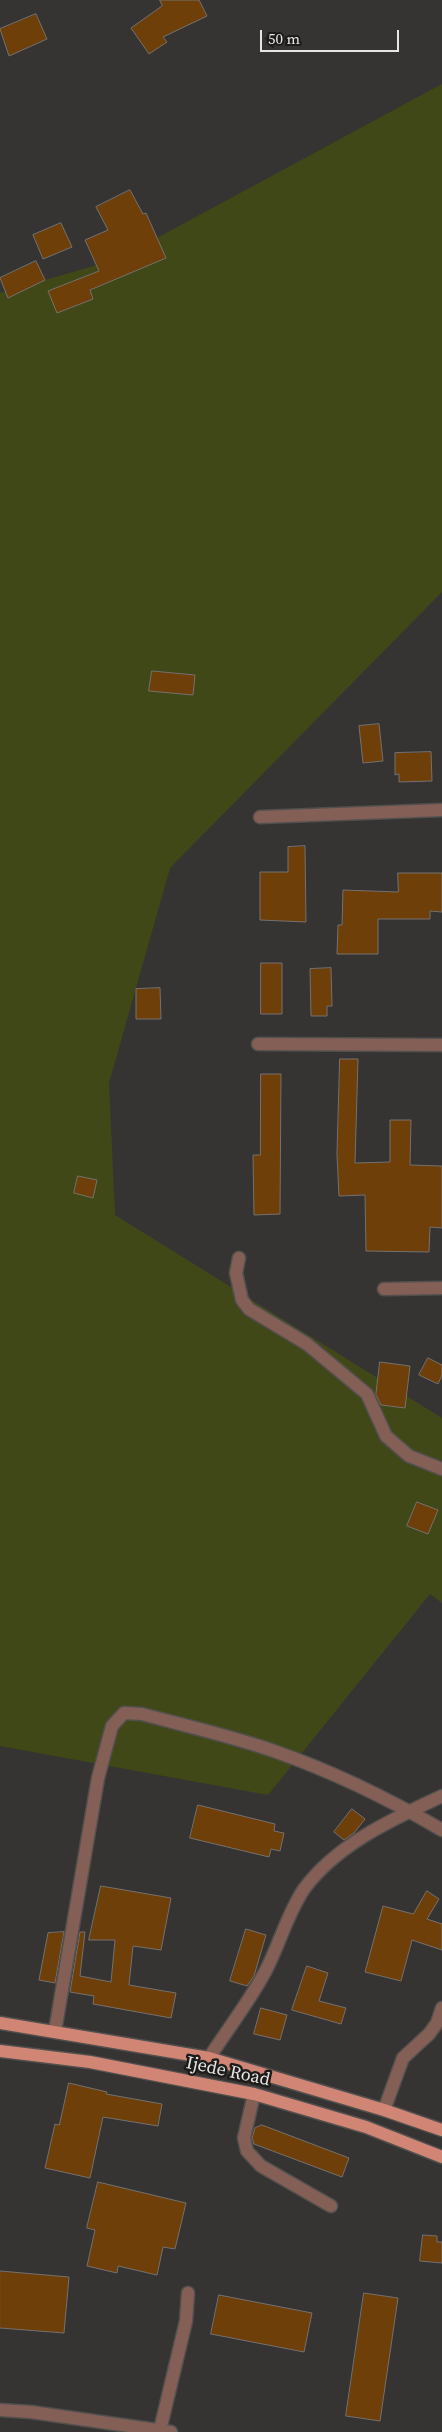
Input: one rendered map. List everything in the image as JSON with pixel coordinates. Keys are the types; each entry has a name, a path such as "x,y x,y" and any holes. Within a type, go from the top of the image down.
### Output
{"main road":[{"name":"Ijede Road","path":"0,2023 208,2058 384,2110 442,2130"},
{"name":"Ijede Road","path":"0,2052 90,2062 254,2094 366,2127 442,2157"}],"street":[{"path":"260,817 442,810"},
{"path":"258,1044 442,1045"},
{"path":"238,1258 236,1273 242,1300 249,1309 307,1344 367,1394 386,1436 409,1456 442,1469"},
{"path":"384,1289 442,1288"},
{"path":"55,2031 98,1778 112,1726 124,1713 142,1714 274,1751 410,1811 442,1830"},
{"path":"208,2058 265,1973 304,1890 326,1865 359,1840 410,1811 442,1796"},
{"path":"384,2110 403,2058 429,2034 437,2023 442,2008"},
{"path":"254,2094 244,2138 247,2152 260,2166 331,2206"},
{"path":"0,2410 31,2412 166,2431 186,2321 188,2293"}],"green space":[{"path":"442,84 442,592 170,868 109,1083 115,1215 442,1418 442,1603 430,1594 268,1795 0,1746 0,293 118,259"}],"building":[{"path":"160,0 199,0 207,16 163,37 167,42 149,54 131,28 162,6"},
{"path":"36,14 47,39 9,56 0,29"},
{"path":"130,190 143,214 146,213 166,258 90,290 93,299 57,313 48,291 99,271 85,240 108,230 96,207"},
{"path":"61,223 72,247 43,259 33,235"},
{"path":"36,261 45,280 8,298 0,278"},
{"path":"152,671 195,675 193,695 149,691"},
{"path":"379,724 383,761 363,763 359,726"},
{"path":"431,752 432,781 399,782 399,774 395,775 395,753"},
{"path":"305,846 306,922 260,920 260,872 288,872 288,847"},
{"path":"398,873 442,873 442,912 430,911 430,919 378,919 378,954 337,954 338,925 342,925 343,890 398,892"},
{"path":"261,963 282,963 282,1014 261,1014"},
{"path":"331,968 332,1006 327,1006 327,1016 311,1016 310,969"},
{"path":"160,988 161,1019 136,1019 136,989"},
{"path":"340,1059 358,1059 355,1163 390,1162 390,1120 411,1120 410,1165 442,1166 442,1228 430,1227 429,1252 366,1251 365,1195 339,1196 337,1155"},
{"path":"261,1074 281,1074 280,1214 254,1215 253,1155 260,1155"},
{"path":"78,1176 97,1180 93,1198 74,1193"},
{"path":"428,1358 442,1365 442,1375 438,1384 419,1375"},
{"path":"380,1362 410,1366 405,1408 381,1405 376,1395"},
{"path":"417,1502 438,1510 428,1534 407,1526"},
{"path":"198,1805 275,1824 274,1831 284,1833 280,1851 271,1849 269,1857 190,1838"},
{"path":"352,1809 365,1819 354,1833 344,1840 334,1832"},
{"path":"101,1886 171,1898 161,1950 133,1946 129,1985 176,1993 171,2018 93,2004 94,1996 70,1992 80,1932 85,1932 80,1976 111,1982 115,1940 89,1940"},
{"path":"427,1891 439,1899 427,1919 442,1924 442,1950 412,1940 401,1981 365,1972 383,1906 413,1914"},
{"path":"246,1929 266,1935 254,1976 247,1986 230,1981"},
{"path":"64,1932 55,1983 39,1980 48,1933"},
{"path":"307,1966 328,1973 319,2001 346,2008 341,2024 292,2010"},
{"path":"261,2008 287,2015 280,2040 254,2034"},
{"path":"69,2083 107,2092 106,2094 162,2104 158,2126 103,2117 90,2178 45,2168 55,2124 59,2125"},
{"path":"262,2125 349,2158 342,2177 254,2144 252,2138 255,2128"},
{"path":"98,2182 186,2203 175,2249 163,2247 157,2275 118,2266 117,2273 87,2266 95,2230 87,2228"},
{"path":"423,2235 437,2236 437,2242 442,2242 442,2263 420,2261"},
{"path":"0,2271 69,2277 64,2333 0,2328"},
{"path":"364,2293 398,2298 380,2421 346,2416"},
{"path":"219,2295 312,2313 304,2352 211,2334"}]}
